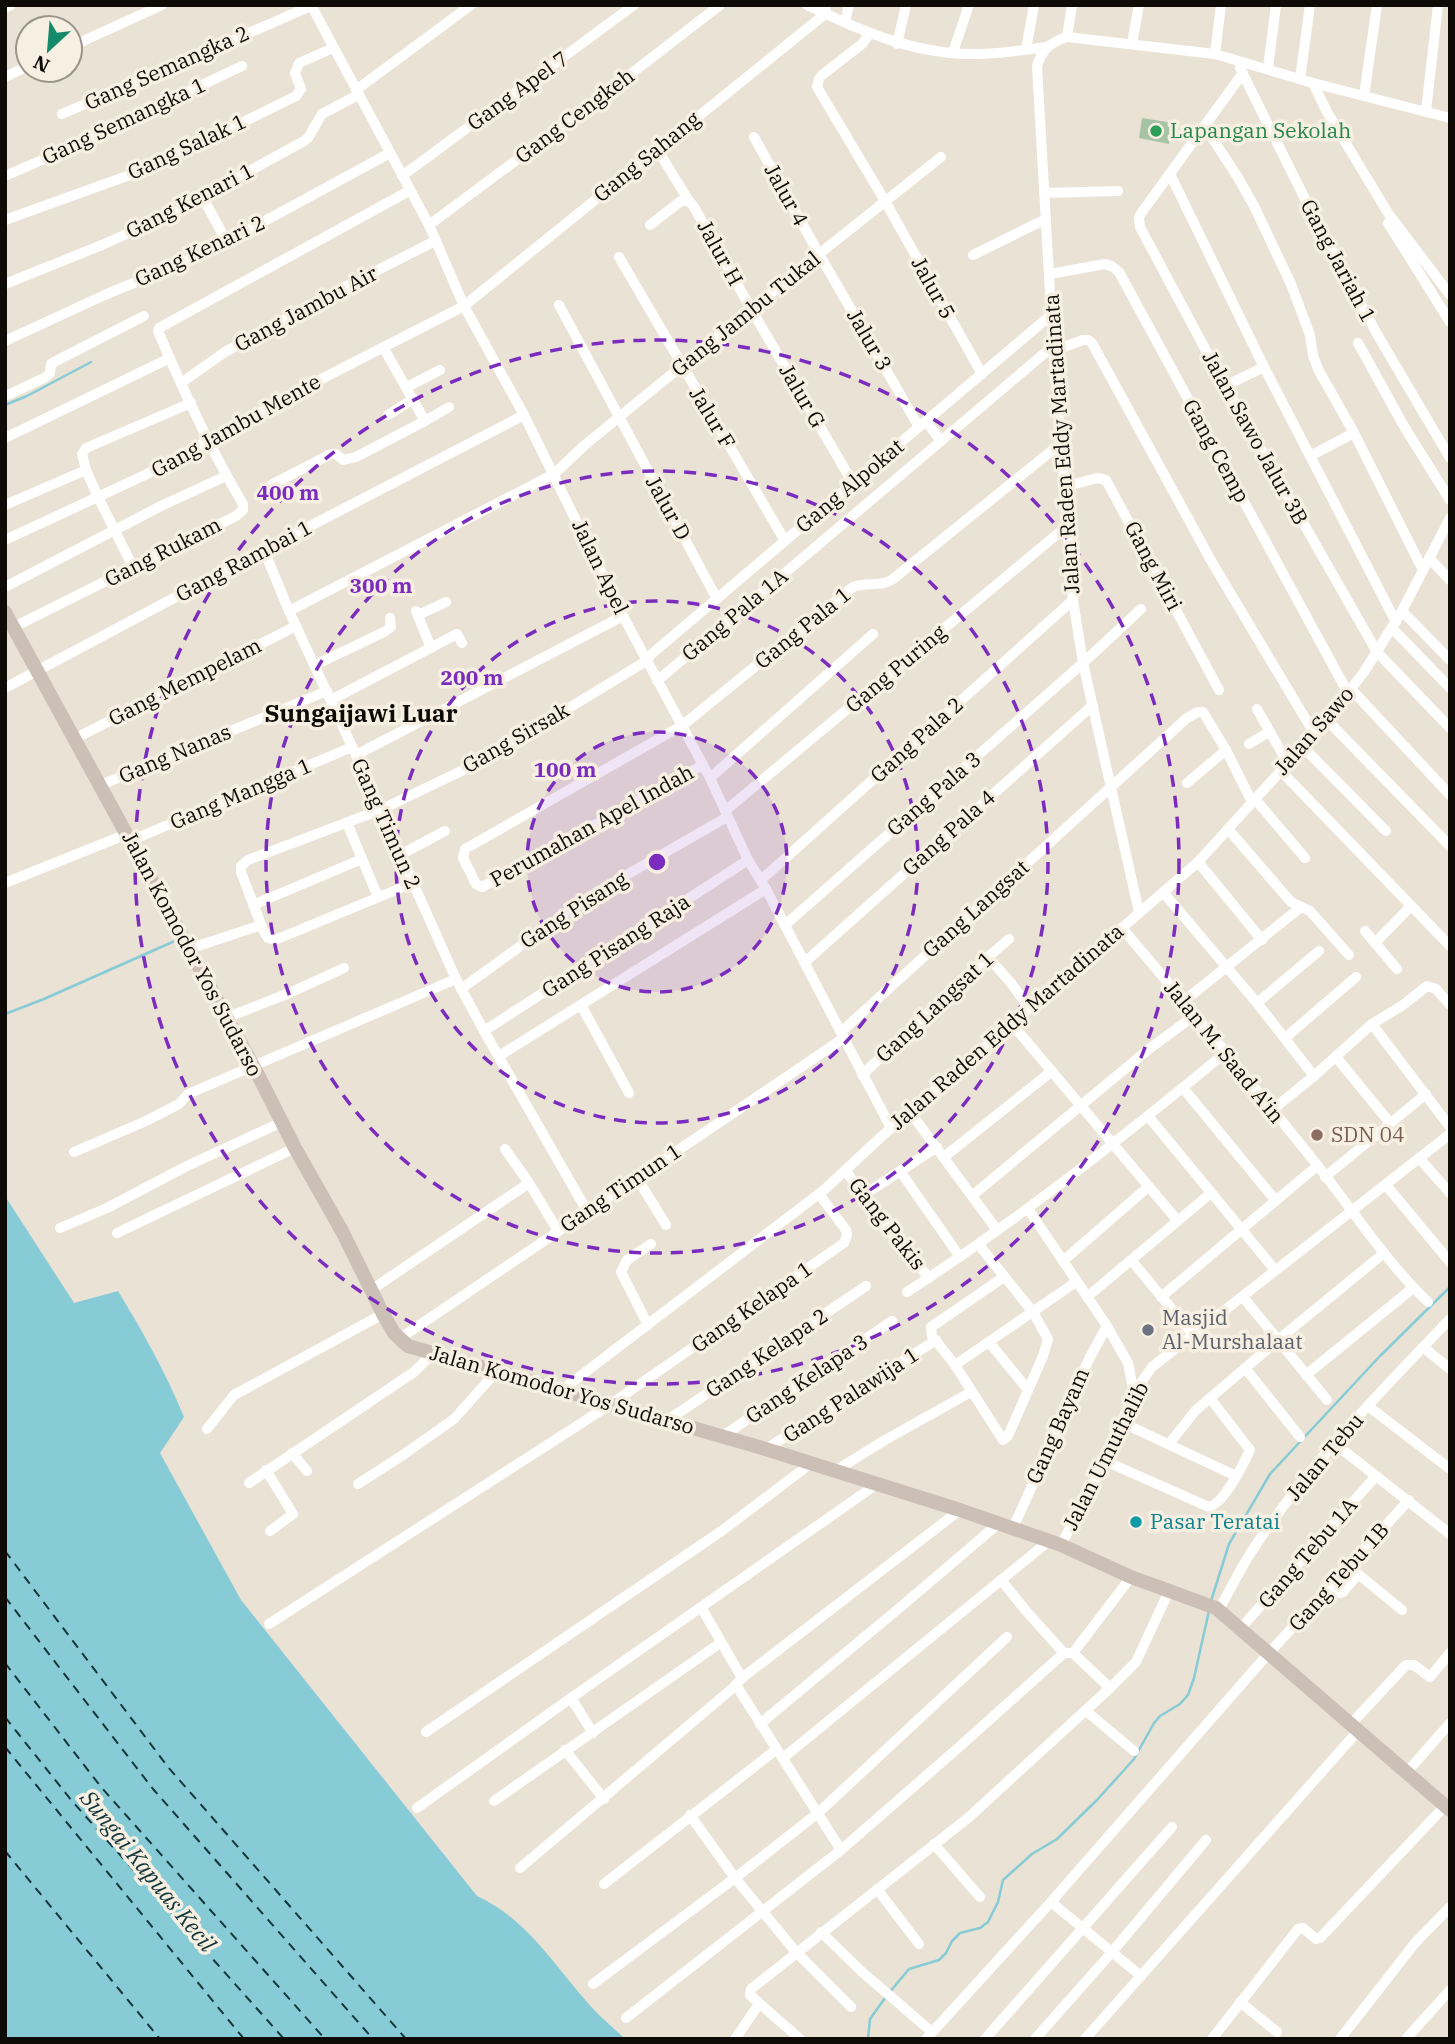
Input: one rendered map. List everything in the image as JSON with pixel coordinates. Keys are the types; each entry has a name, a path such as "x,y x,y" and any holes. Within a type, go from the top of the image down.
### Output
{"street":[{"path":"5,8 11,5"},
{"path":"84,41 162,5"},
{"name":"Gang Kenari 1","path":"5,284 102,245 203,198 304,141 322,114 357,92 471,5"},
{"name":"Gang Apel 7","path":"402,176 618,10 634,5"},
{"name":"Gang Cengkeh","path":"429,225 720,5"},
{"path":"807,5 825,9 845,22 897,44 925,49 976,54 1046,47 1067,37 1132,43 1215,54 1313,83 1450,118"},
{"path":"845,22 849,5"},
{"path":"897,44 906,5"},
{"path":"953,52 969,5"},
{"path":"1026,49 1034,5"},
{"path":"1067,37 1073,5"},
{"path":"1132,43 1139,5"},
{"path":"1215,54 1221,5"},
{"path":"1268,68 1276,5"},
{"path":"1300,79 1310,5"},
{"path":"1364,96 1377,5"},
{"path":"1426,111 1438,5"},
{"name":"Jalan Apel","path":"315,7 333,48 429,225 464,306 524,415 623,616 704,765 748,860 805,962 862,1075 886,1132"},
{"name":"Gang Semangka 2","path":"62,114 315,7"},
{"name":"Gang Sahang","path":"464,306 825,9"},
{"name":"Jalur 5","path":"870,33 862,44 822,75 817,87 885,201 982,374"},
{"name":"Jalan Raden Eddy Martadinata","path":"562,1390 819,1194 886,1132 1139,912 1083,663 1073,600 1053,348 1037,66 1046,47"},
{"name":"Gang Salak 1","path":"5,220 152,167 296,96 302,89 295,73 299,63 333,48"},
{"name":"Gang Jariah 1","path":"1235,60 1377,334 1450,458"},
{"name":"Gang Semangka 1","path":"5,176 242,66"},
{"path":"1243,73 1170,173 1394,625 1450,688"},
{"path":"1313,83 1327,112 1388,213 1450,295"},
{"path":"1205,127 1254,206 1291,284 1310,335 1318,369 1354,433 1423,570"},
{"name":"Jalur 4","path":"754,138 819,254"},
{"path":"657,149 689,201"},
{"name":"Gang Kenari 2","path":"5,341 227,242 390,153"},
{"name":"Gang Jambu Tukal","path":"554,474 586,444 681,366 941,157"},
{"name":"Jalan Sawo Jalur 3B","path":"1170,173 1142,212 1139,221 1225,386 1377,652 1450,728"},
{"name":"Gang Rukam","path":"14,627 236,516 243,510 243,504 208,442 158,331 162,325 409,191"},
{"path":"1044,193 1118,191"},
{"path":"203,198 227,242"},
{"name":"Jalur H","path":"650,225 681,201 689,201 751,309"},
{"path":"1388,213 1388,223 1449,318"},
{"path":"973,255 1046,219"},
{"name":"Gang Jambu Air","path":"181,383 225,352 327,296 435,242"},
{"name":"Jalur 3","path":"819,254 923,424 941,441"},
{"name":"Jalur F","path":"619,257 785,541"},
{"name":"Gang Cemp","path":"1050,274 1105,264 1119,272 1350,691 1450,795"},
{"name":"Jalur D","path":"559,305 717,598"},
{"name":"Gang Jambu Mente","path":"5,540 145,475 331,374 464,306"},
{"name":"Jalur G","path":"751,309 853,483"},
{"name":"Gang Alpokat","path":"648,659 1052,314"},
{"path":"5,395 46,377 54,362 144,316"},
{"path":"1053,348 1083,340 1092,343 1213,564 1314,733"},
{"path":"1358,343 1405,428 1450,500"},
{"path":"383,347 425,421"},
{"name":"Gang Pala 1A","path":"657,681 1053,348"},
{"path":"5,438 170,358"},
{"path":"1225,386 1264,367"},
{"path":"407,387 440,370"},
{"path":"388,415 413,399"},
{"path":"133,567 98,497 82,454 86,448 191,403"},
{"path":"271,485 331,454 344,460 361,455 449,407"},
{"name":"Gang Rambai 1","path":"5,688 524,415"},
{"path":"1310,456 1354,433"},
{"name":"Gang Pala 1","path":"682,725 853,587 861,584 881,585 893,579 1060,444"},
{"path":"5,505 86,470"},
{"path":"289,611 554,474"},
{"path":"5,587 161,506 226,476"},
{"name":"Gang Miri","path":"1065,486 1097,478 1106,480 1219,690"},
{"name":"Jalan Sawo","path":"1139,912 1198,862 1350,691 1394,625 1450,519"},
{"name":"Gang Puring","path":"726,814 1067,526"},
{"name":"Gang Timun 2","path":"264,550 458,984 587,1211"},
{"path":"1429,558 1450,580"},
{"name":"Gang Pala 2","path":"763,885 1073,600"},
{"path":"432,648 417,613 446,602"},
{"name":"Gang Pala 3","path":"785,925 1141,609"},
{"path":"1402,611 1450,660"},
{"name":"Jalan Komodor Yos Sudarso","path":"5,612 343,1233 383,1314 399,1339 412,1347 723,1436 960,1510 1055,1543 1131,1577 1218,1609 1447,1808"},
{"name":"Gang Mangga 1","path":"5,883 354,751 623,616"},
{"path":"315,665 384,632 391,626 390,618"},
{"name":"Gang Mempelam","path":"74,739 296,626"},
{"name":"Gang Nanas","path":"100,785 329,696 457,634 461,643"},
{"path":"710,778 873,634"},
{"name":"Gang Sirsak","path":"253,905 241,872 241,866 248,860 380,810 478,763 648,659"},
{"name":"Gang Pala 4","path":"805,962 1093,705"},
{"path":"1256,709 1284,766 1450,946"},
{"name":"Gang Langsat","path":"842,1035 1187,718 1203,712 1226,750"},
{"path":"1327,720 1450,846"},
{"name":"Perumahan Apel Indah","path":"682,725 465,849 463,858 476,884 484,886 704,765"},
{"path":"1250,744 1269,733"},
{"path":"1302,746 1385,831"},
{"path":"1187,783 1226,750 1253,801 1305,858"},
{"name":"Gang Pisang","path":"74,1152 146,1121 179,1104 188,1094 252,1066 458,984 590,896 726,814"},
{"path":"346,823 378,897"},
{"path":"1228,829 1291,902 1314,915 1349,955"},
{"path":"400,855 444,831"},
{"path":"362,859 253,905 268,938 275,940 413,883"},
{"name":"Gang Pisang Raja","path":"484,1031 748,860"},
{"path":"1198,862 1262,940"},
{"path":"499,1056 763,885"},
{"path":"1163,892 1258,1003 1314,1076"},
{"path":"1375,943 1411,906"},
{"path":"1184,1001 1301,907"},
{"path":"189,950 261,925"},
{"name":"Jalan M. Saad A'in","path":"1122,928 1272,1110 1384,1253 1428,1303"},
{"path":"1365,931 1397,969"},
{"name":"Gang Langsat 1","path":"862,1075 1009,939"},
{"path":"1258,1003 1319,951"},
{"path":"988,957 1029,1009"},
{"path":"226,1018 344,968"},
{"path":"1285,1038 1356,977"},
{"path":"1272,1110 1372,1024 1427,986 1436,989 1450,1005"},
{"path":"581,1005 629,1093"},
{"path":"973,1195 1149,1049 1195,1015"},
{"path":"1012,1024 1177,1220"},
{"path":"1372,1024 1450,1127"},
{"name":"Gang Timun 1","path":"399,1339 842,1035"},
{"path":"907,1292 1028,1209 1225,1054"},
{"path":"1336,1057 1390,1123"},
{"path":"944,1157 1052,1071"},
{"path":"1183,1088 1276,1201"},
{"path":"1325,1177 1426,1094"},
{"path":"910,1112 998,1230"},
{"path":"1148,1116 1275,1270"},
{"path":"60,1228 107,1208 282,1122"},
{"name":"Jalan Umuthalib","path":"1055,1543 1105,1461 1134,1393 1152,1367 1450,1134"},
{"path":"862,1196 937,1147"},
{"path":"117,1233 295,1148"},
{"path":"505,1149 558,1231"},
{"path":"1419,1158 1450,1193"},
{"path":"1161,1297 1317,1166"},
{"name":"Gang Pakis","path":"846,1170 862,1196 929,1278"},
{"path":"900,1171 960,1257"},
{"path":"637,1178 667,1225"},
{"path":"371,1290 529,1183"},
{"path":"1386,1185 1450,1262"},
{"path":"1063,1261 1148,1187"},
{"path":"1087,1297 1210,1193"},
{"name":"Gang Kelapa 1","path":"270,1624 611,1404 844,1243 846,1230 819,1194"},
{"path":"1028,1209 1107,1326 1128,1363 1134,1393"},
{"path":"648,1325 621,1272 627,1260 650,1244"},
{"path":"979,1245 1033,1312 1048,1339 1043,1356 1004,1440 930,1332 934,1324 1004,1277"},
{"path":"1168,1444 1188,1418 1210,1398 1384,1253"},
{"path":"1132,1261 1194,1336"},
{"path":"955,1365 1076,1282"},
{"name":"Gang Kelapa 2","path":"668,1420 866,1286"},
{"path":"1306,1375 1413,1288"},
{"path":"1243,1297 1326,1400"},
{"path":"207,1429 234,1395 383,1314"},
{"name":"Jalan Tebu","path":"1218,1609 1250,1555 1334,1443 1450,1318"},
{"name":"Gang Kelapa 3","path":"723,1436 892,1321"},
{"name":"Gang Bayam","path":"1013,1528 1089,1359 1107,1326"},
{"name":"Gang Palawija 1","path":"766,1449 936,1340"},
{"path":"989,1342 1028,1390"},
{"path":"1423,1347 1450,1369"},
{"path":"249,1483 414,1372 434,1352"},
{"path":"1128,1363 1152,1367"},
{"path":"1245,1368 1300,1437"},
{"path":"358,1484 454,1419 496,1372"},
{"path":"835,1471 971,1392"},
{"path":"1105,1461 1209,1507 1216,1505 1236,1476 1250,1448 1210,1398"},
{"path":"1368,1406 1450,1469"},
{"path":"1123,1423 1236,1476"},
{"path":"1334,1443 1450,1534"},
{"path":"292,1453 307,1471"},
{"path":"426,1732 723,1530 810,1464"},
{"path":"266,1470 293,1514 270,1531"},
{"name":"Gang Tebu 1A","path":"1240,1629 1376,1476"},
{"path":"417,1808 877,1484"},
{"name":"Gang Tebu 1B","path":"929,2035 1051,1902 1268,1654 1409,1500"},
{"path":"520,1868 739,1682 960,1510"},
{"path":"760,1724 998,1524"},
{"path":"604,1884 690,1815 780,1753 1001,1580 1055,1543"},
{"path":"1332,1586 1340,1593 1343,1592 1358,1574 1402,1610"},
{"path":"626,2018 841,1850 1068,1653 1131,1577"},
{"path":"1001,1580 1027,1612 1068,1653 1110,1688"},
{"path":"800,2039 750,1995 751,1989 999,1792 1086,1711 1136,1662 1169,1591"},
{"path":"701,1607 760,1724 841,1850"},
{"path":"593,1984 818,1813 1007,1637"},
{"path":"494,1801 720,1643"},
{"path":"1086,2039 1406,1665 1414,1665 1430,1677 1450,1653"},
{"path":"571,1698 593,1733"},
{"path":"1086,1711 1134,1751"},
{"path":"1407,1772 1450,1723"},
{"path":"565,1750 604,1799"},
{"path":"1212,2039 1298,1929 1303,1928 1316,1939 1320,1938 1447,1808"},
{"path":"690,1815 735,1878 796,1952 852,2007"},
{"path":"985,2039 1172,1826"},
{"path":"1035,2039 1206,1840"},
{"path":"934,1844 980,1897"},
{"path":"877,1889 919,1944"},
{"path":"1051,1902 1141,1976"},
{"path":"1340,2039 1416,1943 1450,1907"},
{"path":"821,1932 929,2035"},
{"path":"1406,2039 1450,1990"},
{"path":"1240,2003 1277,2032"},
{"path":"734,2039 759,2004"}],"green space":[{"name":"Lapangan Sekolah","path":"1142,118 1173,123 1169,144 1139,138"}],"water":[{"name":"Sungai Kapuas Kecil","path":"5,1196 74,1303 118,1291 162,1369 184,1417 160,1453 241,1600 477,1896 513,1919 528,1933 597,2013 625,2039 5,2039"}],"waterway":[{"path":"5,405 91,362"},
{"path":"5,1014 177,940"},
{"path":"1211,1601 1229,1544 1270,1474 1380,1356 1450,1287"},
{"path":"889,1993 909,1969 939,1960 960,1933 980,1928 988,1922 998,1902 1003,1880 1032,1854 1057,1839 1097,1800 1134,1759 1160,1716 1180,1704 1188,1695 1209,1611"},
{"path":"868,2039 870,2019 885,1998"}],"ferry route":[{"path":"5,1551 168,1767 406,2039"},
{"path":"5,1597 153,1789 373,2039"},
{"path":"5,1663 101,1787 325,2039"},
{"path":"5,1717 72,1801 284,2039"},
{"path":"5,1747 244,2039"},
{"path":"5,1851 160,2039"}],"place":[{"name":"Lapangan Sekolah","path":"1156,131"},
{"name":"SDN 04","path":"1317,1135"},
{"name":"Masjid Al-Murshalaat","path":"1148,1330"},
{"name":"Pasar Teratai","path":"1136,1522"}],"district":[{"name":"Sungaijawi Luar","path":"361,714"}]}
